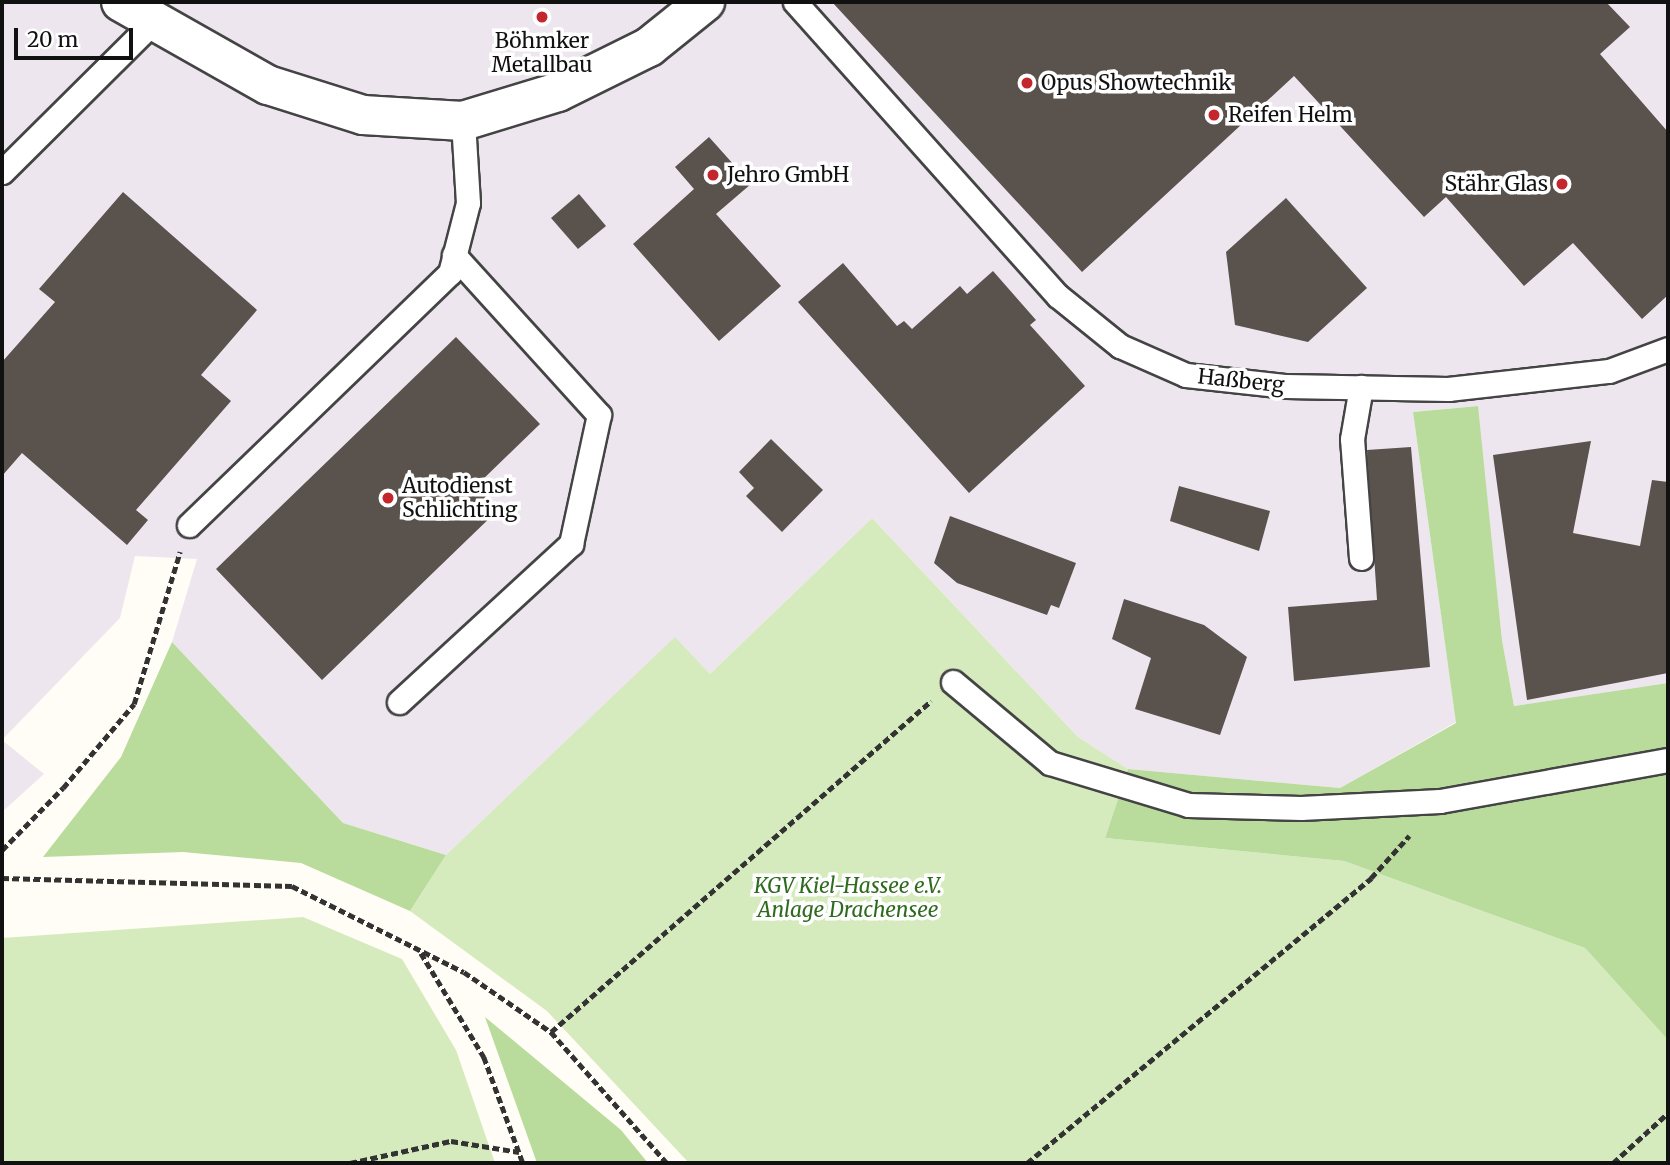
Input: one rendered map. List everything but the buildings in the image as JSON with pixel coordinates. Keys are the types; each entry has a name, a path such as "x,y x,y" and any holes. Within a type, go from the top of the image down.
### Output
{"street":[{"path":"121,2 268,85 363,115 463,121 514,109 649,47 705,2"}],"lane":[{"name":"Haßberg","path":"795,2 1058,296 1120,346 1186,375 1286,386 1448,389 1609,371 1668,349"},
{"path":"2,172 153,22"},
{"path":"189,525 450,273 468,203 463,121"},
{"path":"399,702 571,544 599,415 454,255"},
{"path":"1360,558 1352,439 1361,387"},
{"path":"953,682 1050,763 1188,805 1301,808 1440,801 1668,760"}],"path":[{"path":"2,850 63,788 134,704 189,525"},
{"path":"551,1032 953,682"},
{"path":"1027,1163 1371,878 1440,801"},
{"path":"2,878 292,886 464,972 551,1032 667,1163"},
{"path":"421,952 484,1057 523,1163"},
{"path":"1613,1163 1668,1114"},
{"path":"349,1163 450,1141 519,1152"}],"shaded area":[{"path":"2,2 1668,2 1668,683 1514,706 1502,640 1477,406 1413,412 1456,722 1340,788 1128,769 1078,737 872,518 710,674 675,638 446,855 343,823 172,642 197,559 135,556 120,618 2,740"},
{"path":"2,740 44,774 2,812"}],"green space":[{"path":"1478,406 1502,640 1514,706 1668,683 1668,1040 1585,948 1344,861 1105,838 1128,769 1340,788 1456,723 1413,412"},
{"name":"KGV Kiel-Hassee e.V. Anlage Drachensee","path":"872,518 1078,737 1128,769 1105,838 1344,861 1585,948 1668,1040 1668,1163 689,1163 547,1011 410,911 446,855 675,637 710,674"},
{"path":"172,642 343,823 446,855 410,911 301,863 183,852 43,857 121,757"},
{"path":"303,917 402,959 456,1050 495,1163 2,1163 2,938"},
{"path":"485,1017 621,1130 648,1163 537,1163"}],"place":[{"name":"Böhmker Metallbau","path":"542,17"},
{"name":"Opus Showtechnik","path":"1027,83"},
{"name":"Reifen Helm","path":"1214,115"},
{"name":"Jehro GmbH","path":"713,175"},
{"name":"Stähr Glas","path":"1562,184"},
{"name":"Autodienst Schlichting","path":"388,498"}]}
